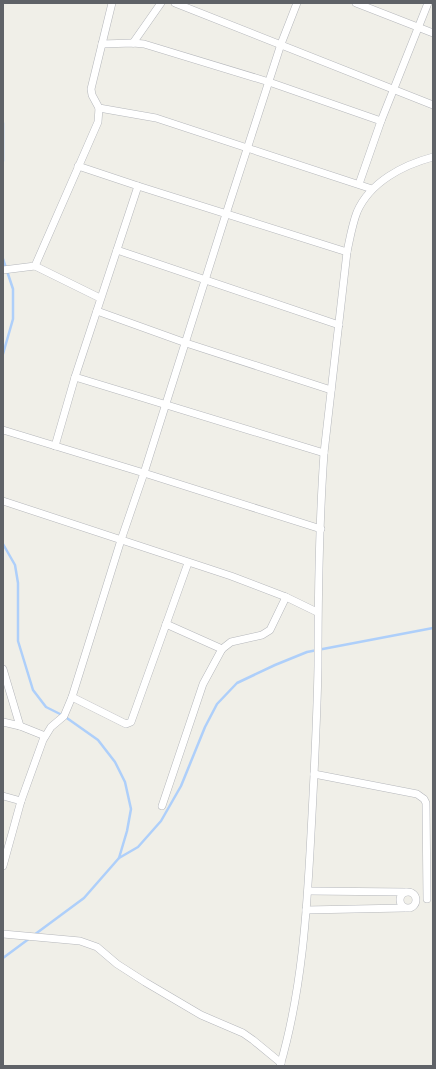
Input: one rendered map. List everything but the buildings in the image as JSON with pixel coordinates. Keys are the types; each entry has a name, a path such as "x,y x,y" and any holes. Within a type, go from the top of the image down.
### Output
{"street":[{"path":"35,266 98,122 99,108 92,95 91,89 112,3"},
{"path":"133,43 160,3"},
{"path":"175,3 433,105"},
{"path":"3,864 44,736 51,727 64,716 72,697 281,44 297,3"},
{"path":"356,3 433,33"},
{"path":"359,184 381,121 428,3"},
{"path":"102,44 144,44 269,82 381,121"},
{"path":"99,108 156,118 372,189"},
{"path":"3,934 80,941 97,947 117,964 151,986 201,1015 243,1033 280,1064 295,998 308,891 318,667 317,612 324,453 347,252 353,223 357,212 372,189 404,167 433,157"},
{"path":"78,166 347,252"},
{"path":"55,446 100,298 138,186"},
{"path":"117,250 339,324"},
{"path":"3,270 35,266 100,298"},
{"path":"97,311 186,343 331,390"},
{"path":"75,377 324,453"},
{"path":"3,430 320,529"},
{"path":"3,501 231,576 286,597 317,612"},
{"path":"72,697 126,724 130,724 188,562"},
{"path":"162,806 203,684 222,649 231,642 262,635 270,630 286,597"},
{"path":"166,624 222,649"},
{"path":"3,669 20,726"},
{"path":"3,722 20,726 44,736"},
{"path":"308,891 406,892 412,893 416,898 430,899 426,803 424,799 416,794 314,774"},
{"path":"3,796 22,802"},
{"path":"404,908 400,903 400,900 406,892"},
{"path":"306,910 410,908 413,907 416,902 416,898"}],"waterway":[{"path":"3,123 3,161"},
{"path":"3,259 13,289 13,319 3,354"},
{"path":"3,544 15,565 18,583 18,641 33,690 46,707 64,716 98,740 115,762 125,782 131,809 127,831 119,858"},
{"path":"34,935 84,898 119,858 138,847 161,821 181,786 205,727 217,704 237,683 307,652 433,628"},
{"path":"3,958 30,938"}]}
